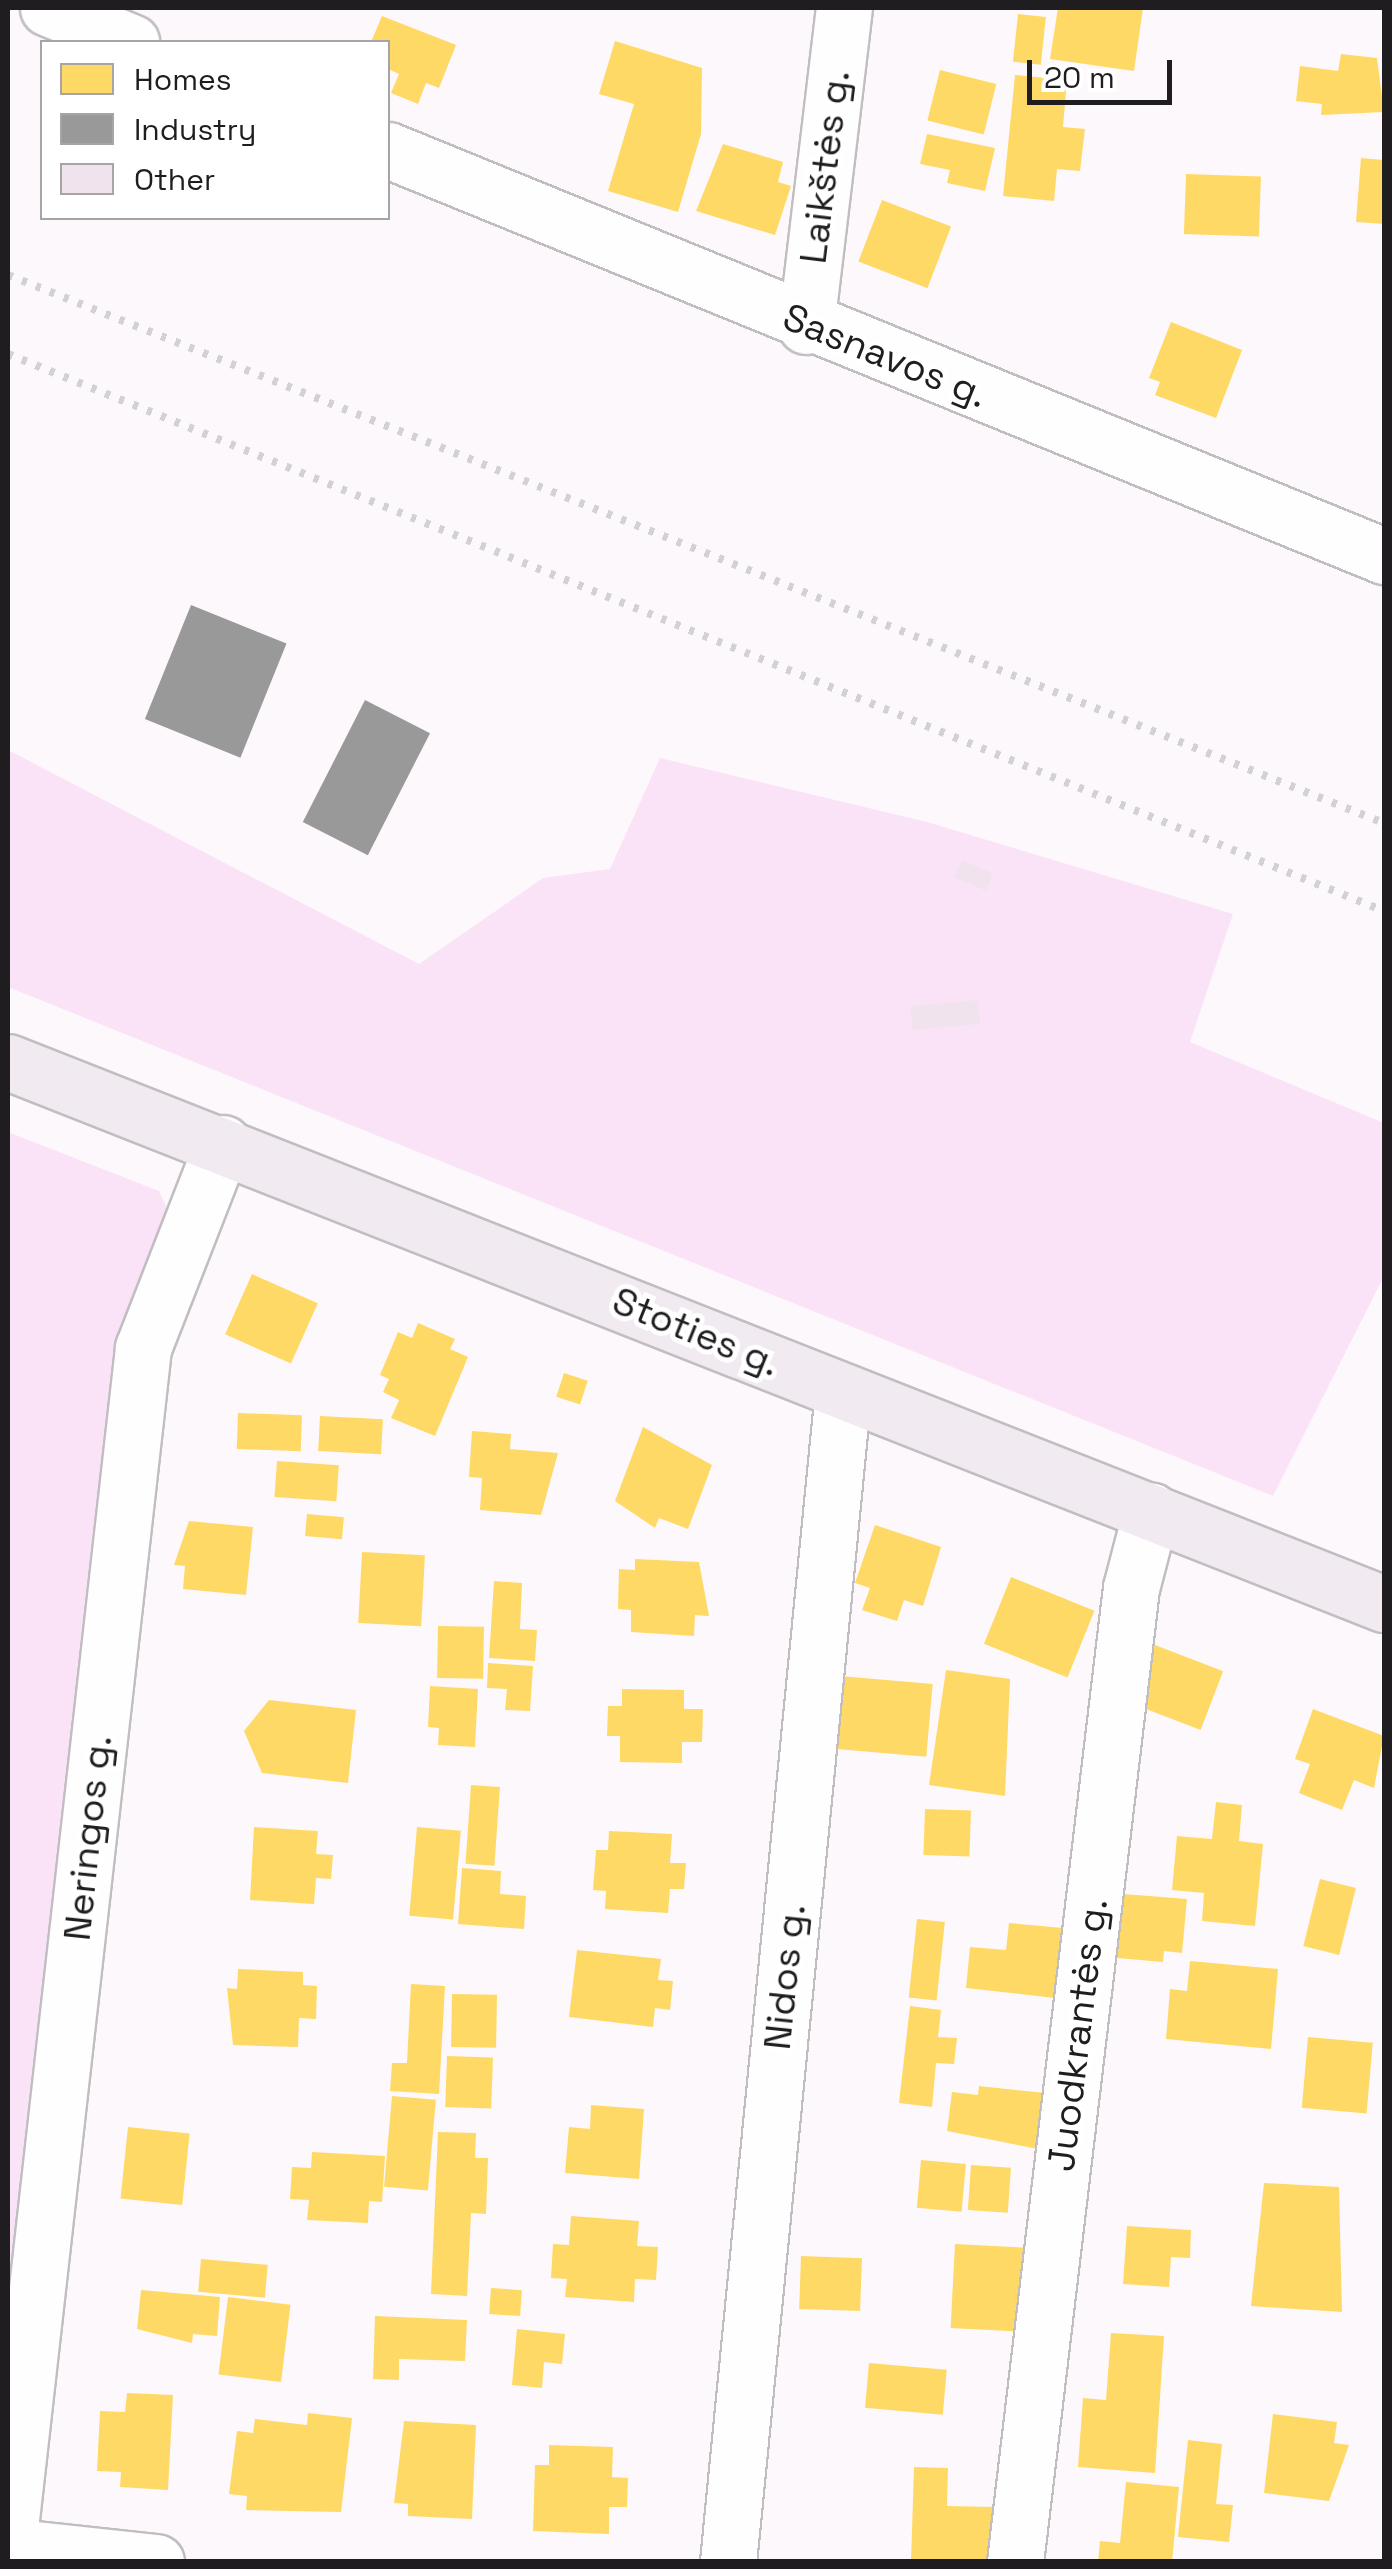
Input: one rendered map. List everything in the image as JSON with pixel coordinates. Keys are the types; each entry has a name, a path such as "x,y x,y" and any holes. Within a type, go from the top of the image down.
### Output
{"main road":[{"name":"Stoties g.","path":"8,1062 223,1143 1384,1604"}],"street":[{"path":"48,8 126,40"},
{"name":"Laikštės g.","path":"806,326 844,8"},
{"name":"Sasnavos g.","path":"390,151 806,326 1384,556"},
{"name":"Neringos g.","path":"8,2546 143,1348 223,1143"},
{"name":"Nidos g.","path":"728,2562 843,1392"},
{"name":"Juodkrantės g.","path":"1015,2562 1131,1588 1151,1511"},
{"path":"8,2546 70,2557 156,2562"}],"shaded area":[{"path":"8,750 419,964 543,878 610,869 660,758 927,822 1233,914 1190,1042 1384,1123 1384,1276 1273,1496 8,987"},
{"path":"8,1132 159,1191 169,1213 8,2336"}],"building: Homes":[{"path":"1058,8 1143,8 1134,71 1050,59"},
{"path":"1018,14 1046,17 1041,65 1013,62"},
{"path":"382,16 456,45 439,88 426,83 418,104 391,93 399,74 390,70 390,40 372,40"},
{"path":"615,41 702,68 701,134 678,212 608,191 634,104 599,94"},
{"path":"1341,54 1377,58 1384,112 1321,115 1322,104 1296,101 1300,66 1338,71"},
{"path":"940,70 996,84 984,134 927,120"},
{"path":"1015,75 1067,80 1063,127 1085,129 1080,171 1057,169 1054,201 1003,196"},
{"path":"927,134 995,148 985,191 947,183 950,170 920,164"},
{"path":"723,144 783,162 778,182 791,186 775,235 696,211"},
{"path":"1361,158 1384,160 1384,224 1356,222"},
{"path":"1186,174 1261,177 1259,237 1184,234"},
{"path":"882,200 951,227 927,288 858,262"},
{"path":"1171,322 1242,350 1216,418 1155,395 1160,382 1149,378"},
{"path":"252,1274 318,1303 291,1364 225,1334"},
{"path":"418,1323 455,1339 450,1349 468,1357 435,1436 391,1418 399,1400 383,1392 389,1379 380,1375 398,1332 412,1338"},
{"path":"564,1373 588,1381 580,1405 556,1397"},
{"path":"238,1413 302,1415 301,1451 237,1449"},
{"path":"320,1416 383,1419 381,1454 318,1451"},
{"path":"643,1427 712,1465 688,1529 659,1518 655,1528 615,1501"},
{"path":"472,1431 511,1434 510,1449 558,1453 541,1515 480,1510 482,1478 469,1477"},
{"path":"277,1461 339,1465 336,1501 274,1497"},
{"path":"307,1514 344,1517 342,1539 305,1536"},
{"path":"189,1521 253,1527 246,1595 183,1589 185,1566 174,1565"},
{"path":"875,1525 941,1547 923,1606 904,1600 897,1621 862,1610 870,1588 855,1583"},
{"path":"362,1552 425,1555 421,1626 358,1623"},
{"path":"635,1559 699,1562 709,1616 695,1615 694,1636 631,1632 631,1610 618,1609 619,1569 635,1570"},
{"path":"1011,1577 1094,1611 1067,1677 984,1644"},
{"path":"494,1581 522,1583 520,1629 537,1630 535,1661 489,1658"},
{"path":"438,1626 484,1627 483,1679 437,1678"},
{"path":"1155,1645 1223,1671 1201,1730 1132,1704"},
{"path":"488,1663 533,1666 530,1711 505,1710 507,1689 487,1688"},
{"path":"946,1670 1010,1679 1005,1796 929,1785"},
{"path":"840,1676 933,1684 926,1757 834,1749"},
{"path":"430,1686 478,1689 475,1747 438,1745 439,1728 428,1727"},
{"path":"622,1689 684,1690 684,1709 703,1709 702,1742 682,1742 682,1763 620,1762 620,1736 607,1736 608,1706 622,1706"},
{"path":"269,1700 356,1710 348,1783 262,1773 244,1731"},
{"path":"1313,1709 1384,1736 1374,1788 1354,1780 1342,1810 1299,1793 1310,1764 1295,1759"},
{"path":"471,1785 500,1787 494,1866 465,1864"},
{"path":"1216,1802 1242,1805 1239,1841 1263,1844 1255,1926 1202,1921 1204,1893 1172,1890 1177,1836 1212,1839"},
{"path":"925,1809 971,1811 969,1857 923,1855"},
{"path":"254,1827 318,1831 316,1854 333,1855 331,1879 316,1878 314,1904 250,1900"},
{"path":"417,1827 461,1831 453,1919 409,1916"},
{"path":"609,1831 672,1834 670,1863 686,1863 684,1889 670,1889 668,1913 605,1909 606,1891 593,1890 596,1850 608,1850"},
{"path":"462,1868 501,1871 500,1894 526,1896 524,1929 458,1924"},
{"path":"1320,1879 1356,1888 1339,1955 1303,1946"},
{"path":"1111,1893 1187,1899 1182,1953 1164,1951 1163,1962 1106,1957"},
{"path":"917,1919 945,1922 937,2000 909,1998"},
{"path":"1009,1923 1063,1928 1055,1998 966,1988 970,1947 1006,1950"},
{"path":"577,1950 661,1959 658,1980 673,1981 670,2010 655,2008 653,2027 569,2017"},
{"path":"1190,1961 1278,1969 1271,2049 1166,2039 1170,1989 1187,1991"},
{"path":"238,1969 303,1972 303,1985 317,1986 316,2019 299,2018 298,2047 233,2045 227,1988 237,1989"},
{"path":"411,1984 445,1986 439,2094 390,2091 392,2063 407,2063"},
{"path":"452,1994 497,1995 496,2048 451,2047"},
{"path":"910,2006 941,2010 938,2037 957,2038 954,2064 936,2063 932,2107 899,2103"},
{"path":"1308,2037 1373,2043 1367,2113 1302,2108"},
{"path":"447,2056 493,2058 491,2109 445,2107"},
{"path":"979,2086 1045,2093 1038,2149 947,2131 952,2092 978,2095"},
{"path":"392,2096 436,2100 428,2190 384,2187"},
{"path":"591,2105 644,2109 639,2179 565,2173 569,2127 590,2129"},
{"path":"128,2127 190,2133 182,2205 120,2199"},
{"path":"438,2132 476,2133 475,2158 488,2158 486,2214 471,2213 467,2296 431,2294"},
{"path":"312,2152 385,2156 382,2202 369,2201 368,2223 307,2220 309,2200 290,2199 292,2167 311,2168"},
{"path":"921,2160 966,2164 962,2212 917,2208"},
{"path":"971,2165 1011,2168 1008,2213 968,2210"},
{"path":"1264,2183 1339,2187 1342,2312 1251,2306"},
{"path":"571,2216 639,2221 637,2246 658,2247 656,2280 635,2279 634,2302 565,2297 567,2279 551,2278 553,2244 569,2245"},
{"path":"1127,2226 1191,2230 1190,2258 1171,2257 1169,2287 1123,2284"},
{"path":"955,2244 1028,2248 1024,2332 951,2328"},
{"path":"801,2256 862,2258 860,2311 799,2309"},
{"path":"201,2259 268,2265 265,2298 198,2292"},
{"path":"491,2288 522,2290 520,2316 489,2314"},
{"path":"141,2290 220,2297 217,2336 193,2334 192,2343 137,2329"},
{"path":"228,2297 291,2305 281,2382 218,2374"},
{"path":"375,2316 467,2320 465,2361 399,2359 399,2380 373,2379"},
{"path":"517,2329 565,2334 562,2364 544,2362 542,2388 512,2385"},
{"path":"1111,2333 1164,2336 1155,2473 1078,2467 1083,2398 1106,2400"},
{"path":"869,2363 947,2370 943,2415 865,2408"},
{"path":"127,2393 173,2395 168,2490 120,2487 121,2472 97,2471 100,2411 125,2412"},
{"path":"308,2413 352,2418 341,2512 246,2510 247,2496 229,2494 237,2431 253,2433 255,2419 307,2425"},
{"path":"1273,2414 1337,2422 1334,2443 1349,2445 1329,2501 1264,2493"},
{"path":"404,2421 476,2425 472,2519 408,2516 408,2504 394,2503"},
{"path":"1188,2440 1222,2444 1216,2504 1233,2505 1229,2542 1178,2537"},
{"path":"549,2445 613,2447 612,2477 628,2478 627,2507 609,2507 609,2534 533,2531 535,2465 549,2465"},
{"path":"914,2467 948,2468 947,2506 996,2507 995,2562 911,2562"},
{"path":"1126,2482 1179,2487 1172,2562 1098,2562 1100,2541 1120,2543"}],"building: Industry":[{"path":"191,605 286,644 240,758 145,719"},
{"path":"365,700 430,733 368,855 303,822"}],"building: Other":[{"path":"962,860 993,873 986,891 955,877"},
{"path":"978,1000 980,1024 912,1030 910,1006"}],"railway":[{"path":"8,275 1384,823"},
{"path":"8,354 1384,911"}]}
